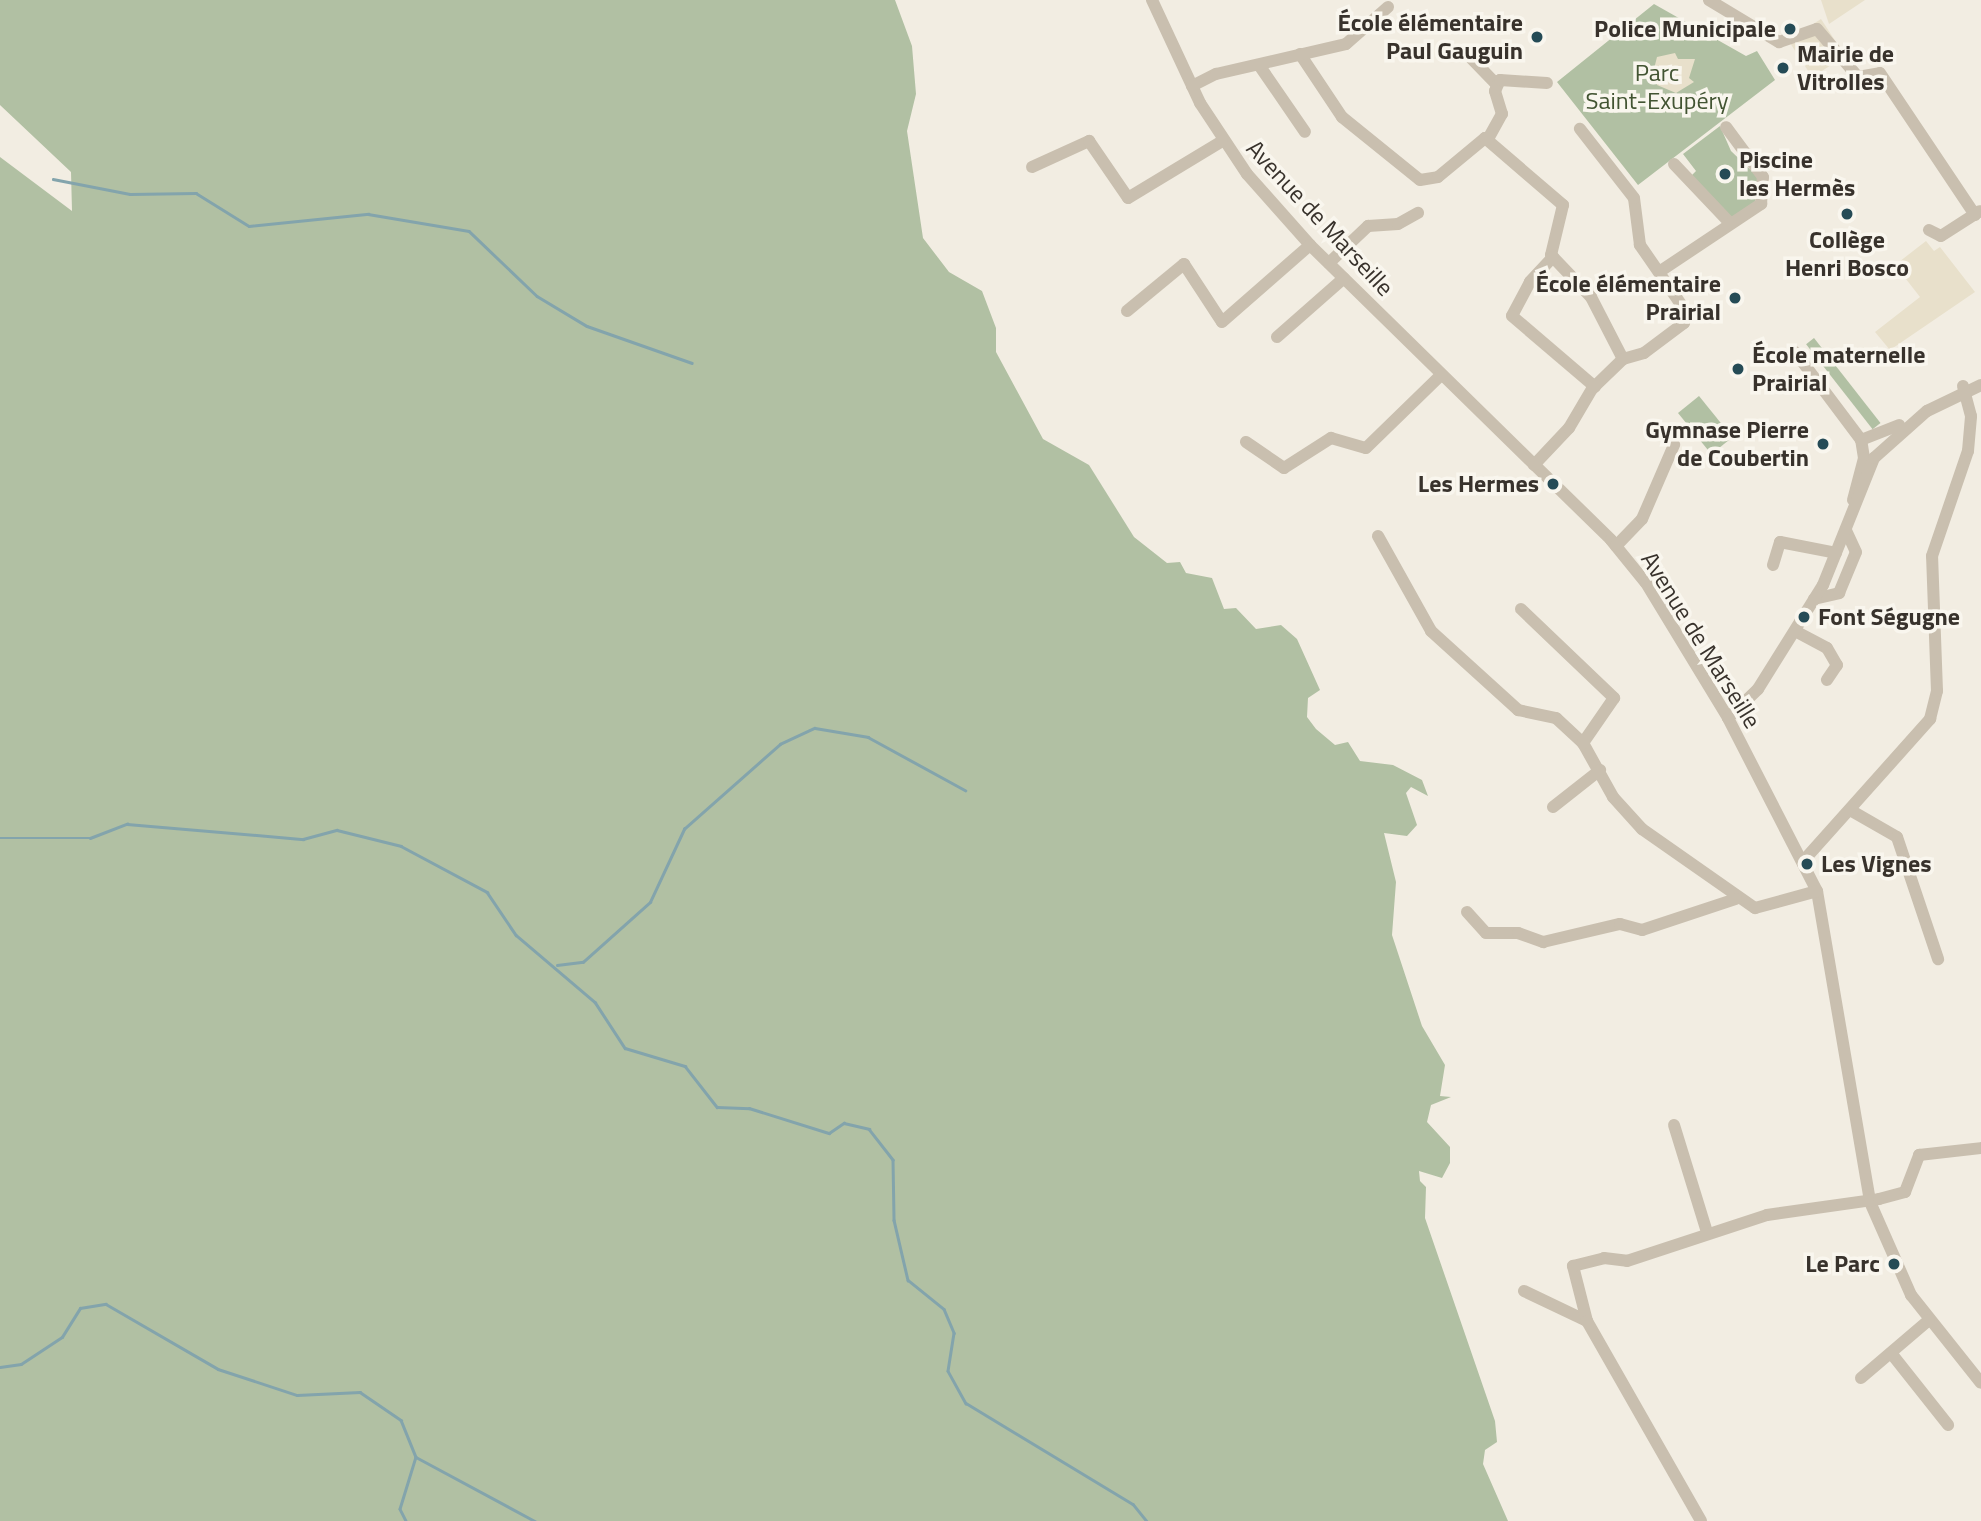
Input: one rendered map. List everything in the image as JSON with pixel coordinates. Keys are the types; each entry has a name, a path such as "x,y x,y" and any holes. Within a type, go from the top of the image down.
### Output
{"street":[{"name":"Avenue de Marseille","path":"1152,0 1192,86 1222,141 1310,245 1616,546 1728,718 1805,859 1817,891 1870,1202 1893,1262 1929,1320 1981,1384"},
{"path":"1709,0 1772,37 1789,42 1817,29 1858,78 1880,74 1978,213 1941,236 1929,230"},
{"path":"1192,86 1259,65 1346,44 1388,7"},
{"path":"1300,54 1342,117 1420,180 1438,177 1477,141 1488,139"},
{"path":"1471,58 1497,85 1502,114 1488,139"},
{"path":"1259,65 1306,132"},
{"path":"1497,85 1506,78 1546,83"},
{"path":"1659,272 1729,222 1760,204 1764,190 1763,177 1726,127"},
{"path":"1534,466 1595,387 1623,359 1644,353 1684,323 1682,300 1659,272 1635,233 1634,198 1580,130"},
{"path":"1488,139 1563,205 1553,257 1530,282 1512,316 1595,387"},
{"path":"1032,167 1089,141 1128,198 1222,141"},
{"path":"1674,164 1729,222"},
{"path":"1329,263 1368,226 1398,224 1418,214"},
{"path":"1127,311 1184,264 1222,322 1310,245"},
{"path":"1553,257 1591,298 1623,359"},
{"path":"1277,337 1344,278"},
{"path":"1795,352 1868,439 1873,456"},
{"path":"1246,442 1284,468 1331,438 1366,448 1441,375"},
{"path":"1728,718 1751,698 1815,599 1846,531 1873,456 1927,411 1981,378"},
{"path":"1868,439 1964,388 1981,386"},
{"path":"1805,859 1923,729 1934,705 1932,556 1968,451 1964,388"},
{"path":"1868,439 1873,456"},
{"path":"1616,546 1642,519 1674,445"},
{"path":"1815,599 1839,593 1856,552 1852,534 1846,531"},
{"path":"1378,536 1431,631 1518,710 1556,718 1584,743 1613,797 1642,829 1736,899 1755,908 1817,891"},
{"path":"1773,565 1780,542 1836,553"},
{"path":"1521,608 1614,698 1584,743"},
{"path":"1795,631 1827,648 1837,664 1827,680"},
{"path":"1553,807 1600,771"},
{"path":"1850,810 1897,837 1938,959"},
{"path":"1467,912 1486,933 1518,933 1542,942 1620,924 1642,930 1736,899"},
{"path":"1674,1125 1707,1233"},
{"path":"1701,1521 1587,1321 1573,1266 1604,1258 1627,1261 1707,1233 1788,1210 1870,1202 1905,1192 1919,1155 1981,1148"},
{"path":"1524,1291 1587,1321"},
{"path":"1861,1378 1929,1320"},
{"path":"1911,1335 1940,1334"},
{"path":"1891,1353 1948,1424"}],"green space":[{"path":"0,0 895,0 912,46 916,94 907,131 923,238 949,272 982,291 996,328 996,352 1043,439 1089,465 1134,537 1167,563 1180,562 1186,573 1212,578 1224,609 1236,608 1256,629 1281,625 1297,639 1320,690 1308,698 1307,717 1316,729 1335,745 1348,742 1360,761 1393,765 1422,780 1428,796 1411,787 1406,793 1417,825 1407,836 1384,833 1396,882 1392,935 1422,1026 1445,1065 1440,1096 1451,1097 1431,1105 1427,1122 1450,1147 1450,1163 1442,1178 1419,1171 1420,1181 1426,1187 1425,1218 1495,1421 1497,1442 1485,1450 1483,1464 1508,1521 0,1521 0,157 72,211 71,172 0,105"},
{"name":"Parc Saint-Exupéry","path":"1654,4 1746,56 1757,51 1775,80 1638,185 1557,82"},
{"name":"Piscine les Hermès","path":"1720,126 1731,151 1758,177 1755,202 1737,217 1728,218 1690,177 1696,171 1683,154"},
{"path":"1814,338 1880,423 1873,429 1806,344"},
{"path":"1699,396 1732,437 1711,454 1678,413"}],"shaded area":[{"path":"1821,0 1865,0 1829,24"},
{"path":"1821,19 1845,56 1812,77 1788,40"},
{"path":"1675,53 1678,59 1695,59 1689,78 1694,82 1676,93 1657,85 1653,73 1657,57"},
{"path":"1926,241 1934,251 1940,247 1975,292 1890,350 1875,332 1920,297 1895,265"}],"waterway":[{"path":"53,179 130,194 196,193 249,226 368,214 469,231 537,296 587,326 692,363"},
{"path":"557,965 583,962 650,902 684,829 780,744 815,728 868,737 965,790"},
{"path":"0,838 90,838 127,824 303,839 337,830 401,846 487,892 516,935 595,1002 625,1048 685,1066 717,1107 749,1108 829,1133 844,1123 869,1129 893,1160 894,1220 908,1280 944,1309 954,1333 948,1371 966,1403 1133,1504 1147,1521"},
{"path":"0,1367 21,1364 62,1337 80,1308 106,1304 218,1369 297,1395 360,1392 401,1420 416,1457 400,1509 406,1521"},
{"path":"416,1457 535,1521"}],"place":[{"name":"Police Municipale","path":"1790,29"},
{"name":"École élémentaire Paul Gauguin","path":"1537,37"},
{"name":"Mairie de Vitrolles","path":"1783,68"},
{"name":"Piscine les Hermès","path":"1725,174"},
{"name":"Collège Henri Bosco","path":"1847,214"},
{"name":"École élémentaire Prairial","path":"1735,298"},
{"name":"École maternelle Prairial","path":"1738,369"},
{"name":"Gymnase Pierre de Coubertin","path":"1823,444"},
{"name":"Les Hermes","path":"1553,484"},
{"name":"Font Ségugne","path":"1804,617"},
{"name":"Les Vignes","path":"1807,864"},
{"name":"Le Parc","path":"1894,1264"}]}
